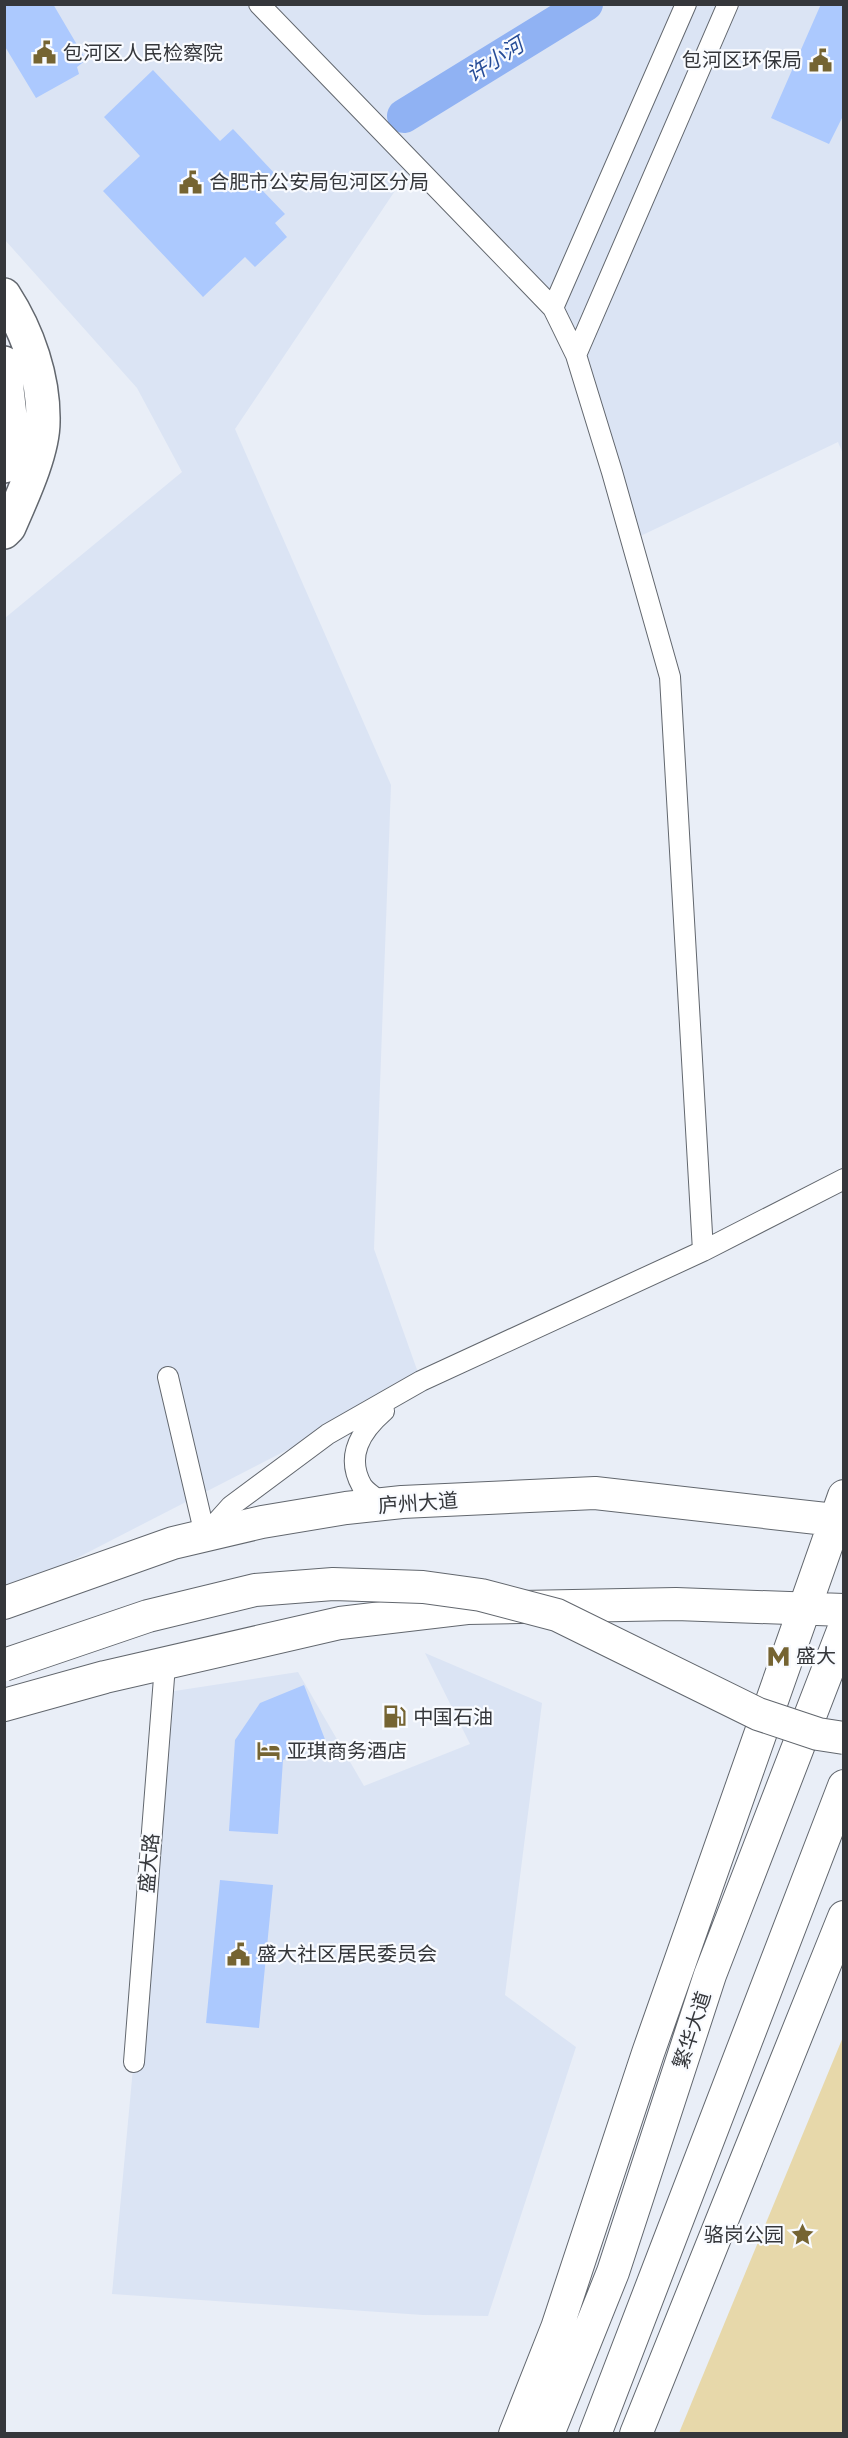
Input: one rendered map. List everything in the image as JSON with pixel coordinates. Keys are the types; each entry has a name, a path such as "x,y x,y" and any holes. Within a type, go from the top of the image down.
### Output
{"highway":[{"path":"4,296 37,363 43,423 32,470 9,527 4,532"},
{"path":"4,363 12,433 4,466"}],"main road":[{"name":"庐州大道","path":"4,1603 173,1543 262,1522 384,1504 595,1493 840,1512"},
{"path":"515,2433 557,2328 648,2053 803,1607 840,1512"},
{"path":"4,1665 148,1616 255,1590 333,1584 423,1587 481,1595 556,1615 758,1714 818,1734 843,1738"},
{"path":"4,1705 105,1677 340,1623 467,1608 676,1604 843,1610"},
{"name":"繁华大道","path":"548,2433 613,2272 710,1975 843,1628"},
{"path":"595,2433 843,1786"},
{"path":"636,2433 843,1917"}],"street":[{"path":"259,4 553,308 576,355 670,677 703,1251"},
{"path":"553,308 686,4"},
{"path":"576,355 728,4"},
{"path":"205,1535 231,1506 328,1434 420,1381 703,1251 843,1179"},
{"path":"168,1377 205,1535"},
{"path":"384,1504 363,1487 354,1464 358,1441 367,1426 420,1381"},
{"name":"盛大路","path":"134,2062 165,1665"}],"shaded area":[{"path":"5,5 843,5 843,454 838,442 632,540 553,308 413,164 235,429 391,785 374,1249 421,1381 5,1595 5,618 182,472 137,388 5,240"},
{"path":"425,1653 542,1703 505,1995 576,2047 488,2316 423,2315 112,2294 168,1692 298,1672 364,1786 470,1744"},
{"name":"骆岗公园","path":"843,2037 843,2433 679,2433"}],"building":[{"name":"包河区人民检察院","path":"4,4 53,4 86,60 77,67 79,74 36,98 4,45"},
{"name":"包河区环保局","path":"821,4 843,4 843,116 829,144 771,118"},
{"name":"合肥市公安局包河区分局","path":"153,70 220,141 233,129 276,175 261,189 285,214 275,223 287,237 255,267 245,257 203,297 103,191 140,156 104,117"},
{"name":"亚琪商务酒店","path":"304,1685 326,1742 283,1760 278,1834 229,1831 235,1740 260,1703"},
{"name":"盛大社区居民委员会","path":"220,1880 273,1885 259,2028 206,2023"}],"waterway":[{"name":"许小河","path":"404,116 586,4"}],"place":[{"name":"包河区人民检察院","path":"45,53"},
{"name":"包河区环保局","path":"820,60"},
{"name":"合肥市公安局包河区分局","path":"191,182"},
{"name":"盛大","path":"778,1656"},
{"name":"中国石油","path":"395,1717"},
{"name":"亚琪商务酒店","path":"269,1751"},
{"name":"盛大社区居民委员会","path":"239,1954"},
{"name":"骆岗公园","path":"802,2235"}]}
